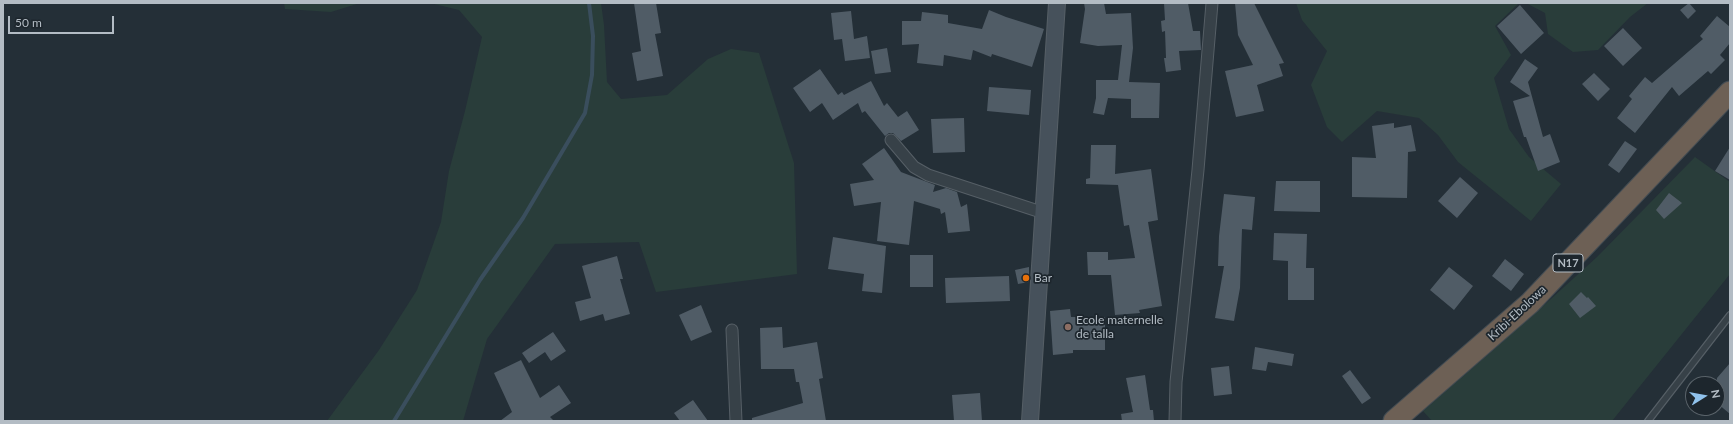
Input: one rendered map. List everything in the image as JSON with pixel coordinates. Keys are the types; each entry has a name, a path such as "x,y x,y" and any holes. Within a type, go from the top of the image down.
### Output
{"highway":[{"name":"Kribi-Ebolowa","path":"1394,421 1530,303 1730,92"}],"street":[{"path":"1030,421 1057,3"},
{"path":"1175,421 1176,382 1198,170 1212,3"},
{"path":"891,140 914,166 928,175 1044,213"},
{"path":"732,330 736,421"}],"lane":[{"path":"1648,421 1730,314"}],"green space":[{"path":"284,3 360,3 331,12 285,9"},
{"path":"430,3 601,3 604,25 607,82 621,99 667,95 708,59 731,49 759,53 794,163 797,274 656,292 639,242 555,244 487,339 463,421 327,421 379,350 417,290 441,222 449,171 482,37 459,10"},
{"path":"1296,3 1519,3 1495,26 1511,55 1494,78 1509,129 1529,157 1561,184 1531,221 1458,162 1438,135 1419,118 1377,111 1342,142 1327,127 1311,85 1327,51 1302,20"},
{"path":"1526,3 1648,3 1630,17 1598,50 1573,52 1548,34 1545,13"},
{"path":"1695,157 1730,182 1730,274 1612,421 1432,421 1423,411 1530,318 1597,257"}],"building":[{"path":"634,3 656,3 661,33 655,34 663,76 637,81 632,53 641,51"},
{"path":"1084,3 1104,3 1106,14 1131,13 1133,48 1129,82 1160,83 1159,118 1131,118 1131,99 1108,98 1104,115 1093,113 1096,98 1096,80 1118,80 1122,45 1098,46 1080,43 1085,9"},
{"path":"1164,3 1188,3 1193,31 1200,31 1201,50 1179,51 1181,70 1166,72 1164,58 1166,58 1165,31 1162,32 1161,21 1165,20"},
{"path":"1235,3 1254,3 1284,63 1279,64 1283,76 1257,85 1264,111 1236,117 1225,71 1253,65 1238,35"},
{"path":"1689,3 1696,11 1688,19 1680,10"},
{"path":"1520,5 1544,33 1521,54 1497,26"},
{"path":"989,10 1044,29 1032,67 992,54 991,57 973,50 971,60 944,55 943,66 917,63 919,44 902,45 902,21 921,21 922,12 948,15 948,23 982,29"},
{"path":"851,11 854,39 867,36 870,58 845,61 842,39 834,40 831,13"},
{"path":"1717,16 1730,27 1730,43 1720,55 1725,60 1711,74 1708,71 1679,96 1672,87 1635,133 1617,118 1632,99 1629,96 1645,77 1652,83 1703,39 1700,36"},
{"path":"1623,28 1642,48 1623,66 1604,46"},
{"path":"887,48 891,72 875,74 871,51"},
{"path":"1525,59 1538,68 1528,82 1543,137 1550,134 1560,162 1538,171 1526,137 1524,137 1513,101 1530,96 1510,82"},
{"path":"820,69 838,95 842,92 844,95 871,81 884,106 887,103 898,117 907,111 919,130 901,141 893,133 889,133 885,136 865,111 862,113 858,103 833,120 822,103 810,112 793,88"},
{"path":"1594,73 1610,89 1598,101 1582,84"},
{"path":"989,87 1031,90 1029,115 987,111"},
{"path":"964,118 965,152 933,153 931,119"},
{"path":"1394,123 1394,128 1411,125 1416,151 1408,152 1407,198 1352,197 1352,157 1376,158 1372,126"},
{"path":"1625,141 1637,149 1619,173 1608,165"},
{"path":"1091,145 1116,145 1115,174 1151,169 1158,220 1148,222 1162,306 1139,310 1140,313 1115,315 1111,275 1088,275 1087,252 1108,252 1108,260 1135,258 1129,225 1124,226 1118,185 1086,184 1086,179 1090,178"},
{"path":"1730,147 1730,180 1715,171"},
{"path":"884,148 901,172 935,185 933,192 946,188 957,192 961,207 967,204 970,231 948,233 945,212 941,214 940,209 914,201 909,245 877,241 881,202 854,206 850,184 874,180 862,164"},
{"path":"1460,177 1478,193 1457,218 1438,201"},
{"path":"1276,181 1320,181 1320,212 1274,211"},
{"path":"1669,193 1682,203 1664,219 1656,210"},
{"path":"1224,194 1255,197 1252,230 1242,229 1240,288 1234,321 1215,318 1224,266 1218,266 1219,236"},
{"path":"1274,233 1307,234 1306,268 1314,268 1314,300 1288,300 1288,261 1273,260"},
{"path":"833,237 886,246 882,293 862,291 864,274 828,269"},
{"path":"910,255 933,255 933,287 910,287"},
{"path":"617,256 623,279 620,279 630,314 605,321 603,314 580,321 575,302 591,298 582,266"},
{"path":"1505,259 1524,274 1511,291 1492,276"},
{"path":"1029,267 1029,282 1018,284 1015,270"},
{"path":"1449,267 1473,286 1454,310 1430,290"},
{"path":"1009,276 1010,301 946,303 945,278"},
{"path":"1581,292 1596,306 1580,318 1569,304"},
{"path":"701,305 712,332 691,341 679,315"},
{"path":"1070,309 1071,317 1105,317 1105,350 1073,350 1073,353 1053,355 1050,311"},
{"path":"782,327 783,348 817,342 823,378 819,379 826,421 752,421 752,418 803,403 799,382 796,382 794,369 761,369 760,328"},
{"path":"553,332 566,351 551,361 545,352 529,363 522,353"},
{"path":"1255,347 1294,354 1292,366 1268,362 1266,371 1252,369"},
{"path":"521,360 540,398 559,385 571,403 550,417 554,421 500,421 512,412 494,373"},
{"path":"1730,363 1730,414 1725,410 1725,376 1719,376"},
{"path":"1229,366 1232,394 1214,396 1211,368"},
{"path":"1350,370 1371,398 1362,404 1342,376"},
{"path":"1145,375 1150,410 1153,410 1154,421 1122,421 1121,414 1133,412 1126,378"},
{"path":"980,393 982,421 954,421 952,395"},
{"path":"693,400 708,421 680,421 674,413"}],"waterway":[{"path":"394,421 480,280 523,218 585,113 592,75 593,36 589,3"}],"place":[{"name":"Bar","path":"1026,278"},
{"name":"Ecole maternelle de talla","path":"1068,327"}]}
